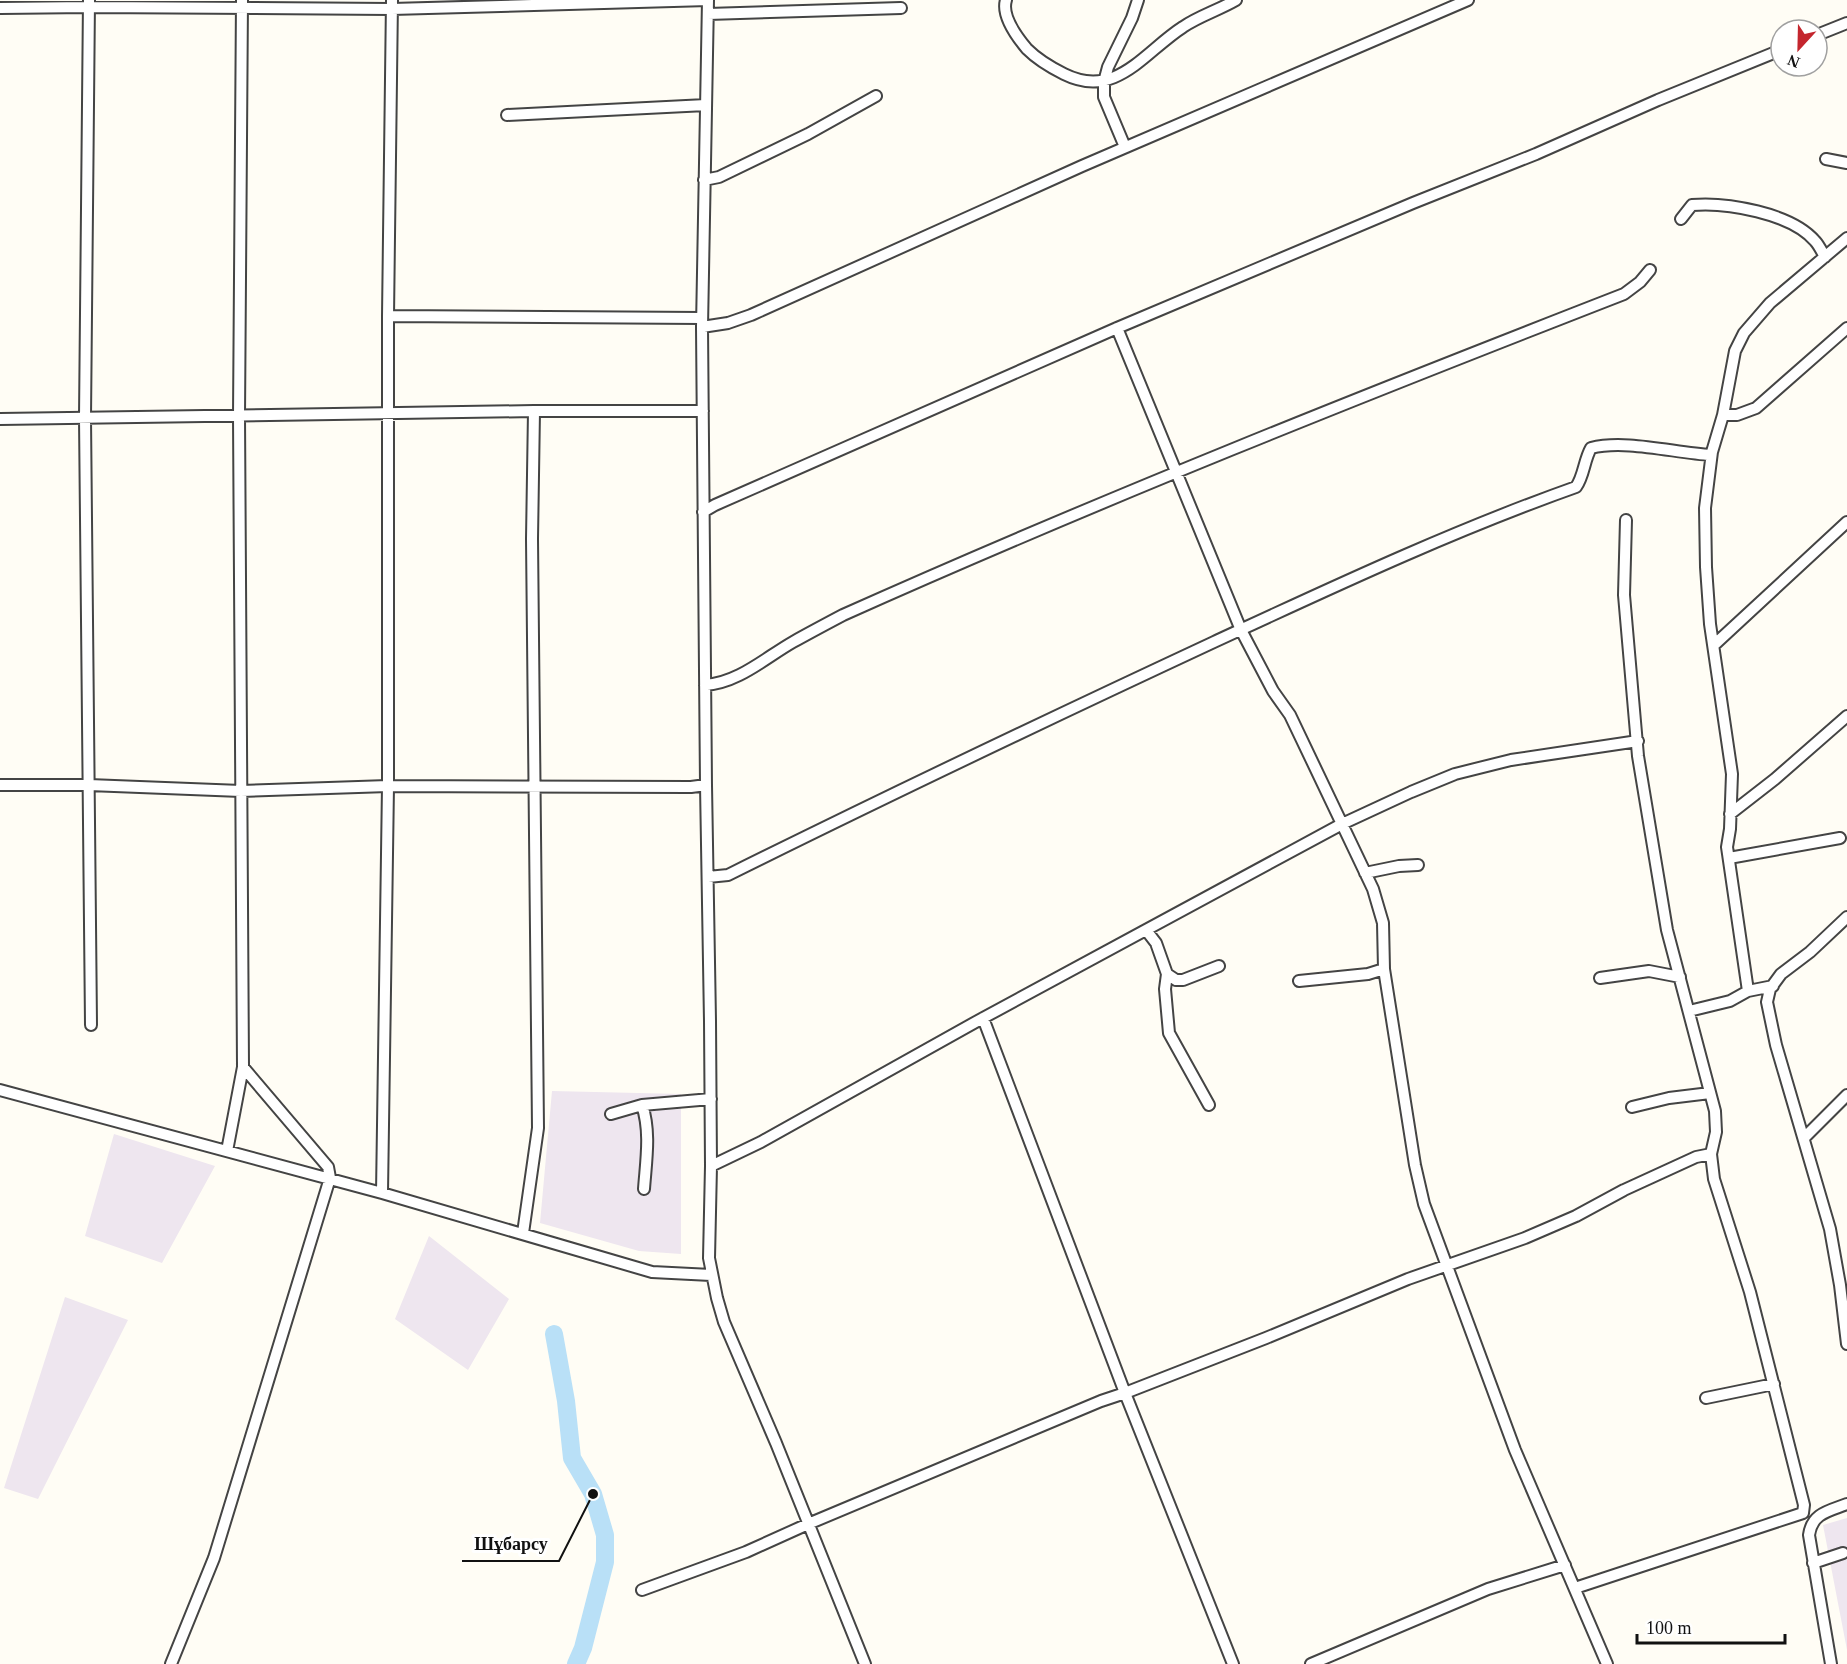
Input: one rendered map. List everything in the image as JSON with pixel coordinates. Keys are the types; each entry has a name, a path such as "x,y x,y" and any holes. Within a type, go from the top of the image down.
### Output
{"street":[{"path":"0,8 89,3 392,4 708,0 702,323 711,1099 708,1236 711,1275 724,1322 776,1443 865,1664"},
{"path":"1006,0 1004,6 1010,23 1024,46 1037,59 1074,79 1090,83 1104,82 1124,72 1183,27 1236,0"},
{"path":"1125,147 1104,97 1104,82 1108,67 1128,27 1138,0"},
{"path":"388,316 728,323 751,315 1125,147 1468,0"},
{"path":"89,3 85,418 91,1024"},
{"path":"227,1151 243,1067 239,416 242,3"},
{"path":"382,1193 388,786 390,413 388,316 392,4"},
{"path":"708,14 901,8"},
{"path":"1829,30 1847,23"},
{"path":"703,512 1117,328 1769,55"},
{"path":"704,180 719,177 808,134 876,96"},
{"path":"507,115 706,105"},
{"path":"1826,159 1847,163"},
{"path":"1681,219 1692,205 1729,206 1758,211 1784,220 1803,231 1815,240 1825,257"},
{"path":"1748,991 1727,847 1732,774 1706,567 1706,508 1712,455 1723,415 1731,366 1744,333 1770,303 1847,237"},
{"path":"705,685 718,684 732,679 843,615 1177,471 1624,294 1640,282 1650,270"},
{"path":"1117,328 1241,630 1273,691 1290,715 1373,889 1383,923 1384,969 1415,1165 1424,1204 1515,1450 1607,1664"},
{"path":"1723,415 1737,415 1756,408 1847,328"},
{"path":"0,419 534,411 703,411"},
{"path":"523,1233 538,1128 532,539 534,411"},
{"path":"708,877 728,875 987,748 1419,549 1576,487 1585,458 1591,448 1602,445 1621,446 1712,455"},
{"path":"1626,519 1624,595 1638,741 1667,930 1715,1111 1716,1132 1711,1154 1714,1179 1750,1292 1804,1505 1803,1513"},
{"path":"1714,645 1847,522"},
{"path":"1730,814 1775,779 1847,716"},
{"path":"711,1166 761,1142 983,1018 1342,824 1411,792 1455,774 1511,760 1638,741"},
{"path":"0,785 89,785 241,791 388,786 706,785"},
{"path":"1729,858 1840,838"},
{"path":"1365,873 1418,865"},
{"path":"1847,917 1810,952 1781,974 1767,1002 1843,1282 1847,1344"},
{"path":"1146,930 1156,943 1167,974 1165,989 1169,1033 1209,1105"},
{"path":"1167,974 1176,980 1183,980 1219,966"},
{"path":"1299,981 1368,974 1384,969"},
{"path":"1600,978 1649,971 1680,977"},
{"path":"1689,1011 1730,1001 1748,991 1773,986"},
{"path":"983,1018 1125,1393 1233,1664"},
{"path":"171,1664 214,1558 330,1178 328,1167 243,1067"},
{"path":"0,1090 330,1178 652,1272 711,1275"},
{"path":"1632,1107 1669,1098 1710,1093"},
{"path":"1804,1138 1847,1095"},
{"path":"611,1114 642,1105 711,1099"},
{"path":"642,1105 646,1118 647,1137 644,1188"},
{"path":"642,1590 747,1552 808,1524 1101,1401 1408,1279 1525,1238 1576,1216 1624,1190 1696,1157 1711,1154"},
{"path":"1706,1398 1774,1384"},
{"path":"1831,1664 1809,1535 1812,1522 1817,1515 1847,1504"},
{"path":"1803,1513 1812,1522"},
{"path":"1575,1588 1803,1513"},
{"path":"1813,1563 1843,1553"},
{"path":"1311,1664 1488,1589 1564,1565"}],"shaded area":[{"path":"552,1091 681,1094 681,1254 639,1251 540,1223"},
{"path":"114,1134 215,1166 162,1263 85,1236"},
{"path":"429,1236 509,1299 468,1370 395,1319"},
{"path":"65,1297 128,1320 38,1499 4,1488"},
{"path":"1847,1518 1847,1650 1823,1525"}],"waterway":[{"path":"554,1334 566,1401 572,1458 593,1494 605,1535 605,1562 583,1648 576,1664"}],"place":[{"name":"Шұбарсу","path":"593,1494"}]}
